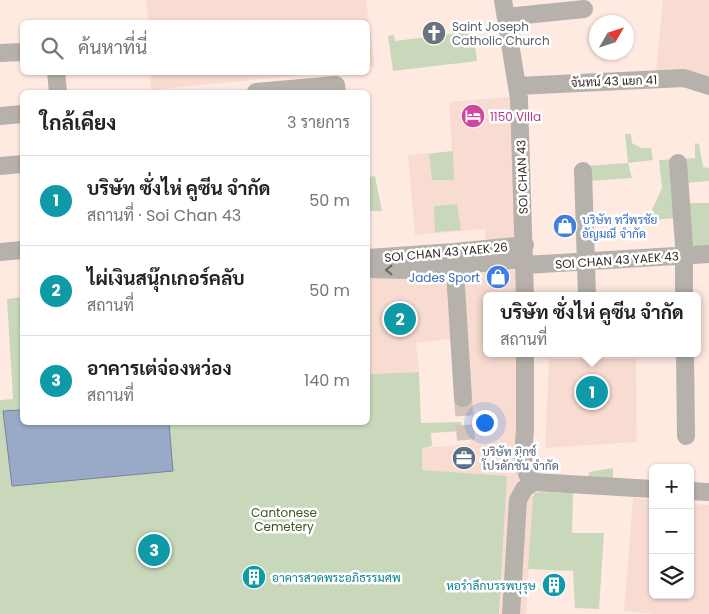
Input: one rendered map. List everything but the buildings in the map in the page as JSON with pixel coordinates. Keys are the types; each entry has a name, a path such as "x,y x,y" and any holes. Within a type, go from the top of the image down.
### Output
{"street":[{"path":"505,8 584,9"},
{"name":"SOI CHAN 43","path":"505,8 519,99 525,292"},
{"path":"0,53 20,52"},
{"path":"56,75 58,90"},
{"name":"จันทน์ 43 แยก 41","path":"517,86 684,78 709,86"},
{"path":"310,90 337,89"},
{"path":"0,116 20,114"},
{"path":"678,163 684,292"},
{"path":"0,166 20,164"},
{"path":"583,171 587,292"},
{"path":"0,252 20,250"},
{"name":"SOI CHAN 43 YAEK 43","path":"525,256 586,262 709,254"},
{"name":"SOI CHAN 43 YAEK 26","path":"370,258 424,262 525,256"},
{"name":"SOI CHAN 43 YAEK 26","path":"455,259 464,398"},
{"name":"SOI CHAN 43 YAEK 26","path":"370,269 407,270 424,262"},
{"path":"525,357 523,460 526,474 534,482"},
{"path":"685,357 686,436"},
{"path":"511,614 518,500 524,489 534,482 649,489"},
{"path":"694,491 709,492"}],"shaded area":[{"path":"146,0 366,0 369,20 148,20"},
{"path":"663,0 709,0 709,77 696,72 656,72"},
{"path":"370,29 375,66 370,67"},
{"path":"151,75 301,75 151,90"},
{"path":"511,97 517,238 486,242 485,229 415,235 408,155 452,151 449,102"},
{"path":"525,269 524,292 483,292 483,357 521,357 517,475 533,496 526,614 499,614 507,477 422,470 421,448 471,444 463,273"},
{"path":"452,270 456,338 416,343 419,372 370,374 370,273"},
{"path":"549,359 636,359 637,442 545,448"},
{"path":"633,498 649,500 649,599 694,599 694,504 709,505 709,614 656,614 624,611"}],"green space":[{"path":"472,23 477,61 393,71 388,36 394,35 395,41 459,33 458,25"},
{"path":"625,134 631,134 632,143 642,148 651,148 653,160 628,163"},
{"path":"695,143 699,144 703,167 709,168 709,181 685,183 683,159 695,158"},
{"path":"453,151 454,180 432,180 429,154"},
{"path":"674,159 677,218 651,220 651,212 662,188 659,160"},
{"path":"628,163 632,178 588,181 587,166"},
{"path":"375,176 382,211 370,211 370,177"},
{"path":"687,203 709,203 709,249 690,250"},
{"path":"457,204 461,230 435,232 434,206"},
{"name":"Cantonese Cemetery","path":"20,297 20,425 370,425 370,374 419,372 421,423 461,422 462,431 431,433 432,446 422,448 422,470 507,476 499,614 0,614 0,400 13,399 7,299"},
{"path":"613,468 613,478 588,479 589,472"},
{"path":"539,492 573,493 572,533 604,533 599,609 575,608 573,571 528,569 533,496"}],"water":[{"path":"20,410 20,425 169,425 173,471 12,486 3,411"}],"tunnel":[{"path":"463,398 466,440"}],"place":[{"name":"Saint Joseph Catholic Church","path":"434,33"},
{"name":"1150 Villa","path":"473,116"},
{"name":"บริษัท ทวีพรชัย อัญมณี จำกัด","path":"565,226"},
{"name":"Jades Sport","path":"498,277"},
{"name":"ไผ่เงินสนุ๊กเกอร์คลับ","path":"400,319"},
{"name":"บริษัท ซั่งไห่ คูซีน จำกัด","path":"592,392"},
{"name":"บริษัท มิกซ์ โปรดักชั่น จำกัด","path":"464,458"},
{"name":"อาคารเต่จ่องหว่อง","path":"154,550"},
{"name":"อาคารสวดพระอภิธรรมศพ","path":"254,577"},
{"name":"หอรำลึกบรรพบุรุษ","path":"554,585"}]}
